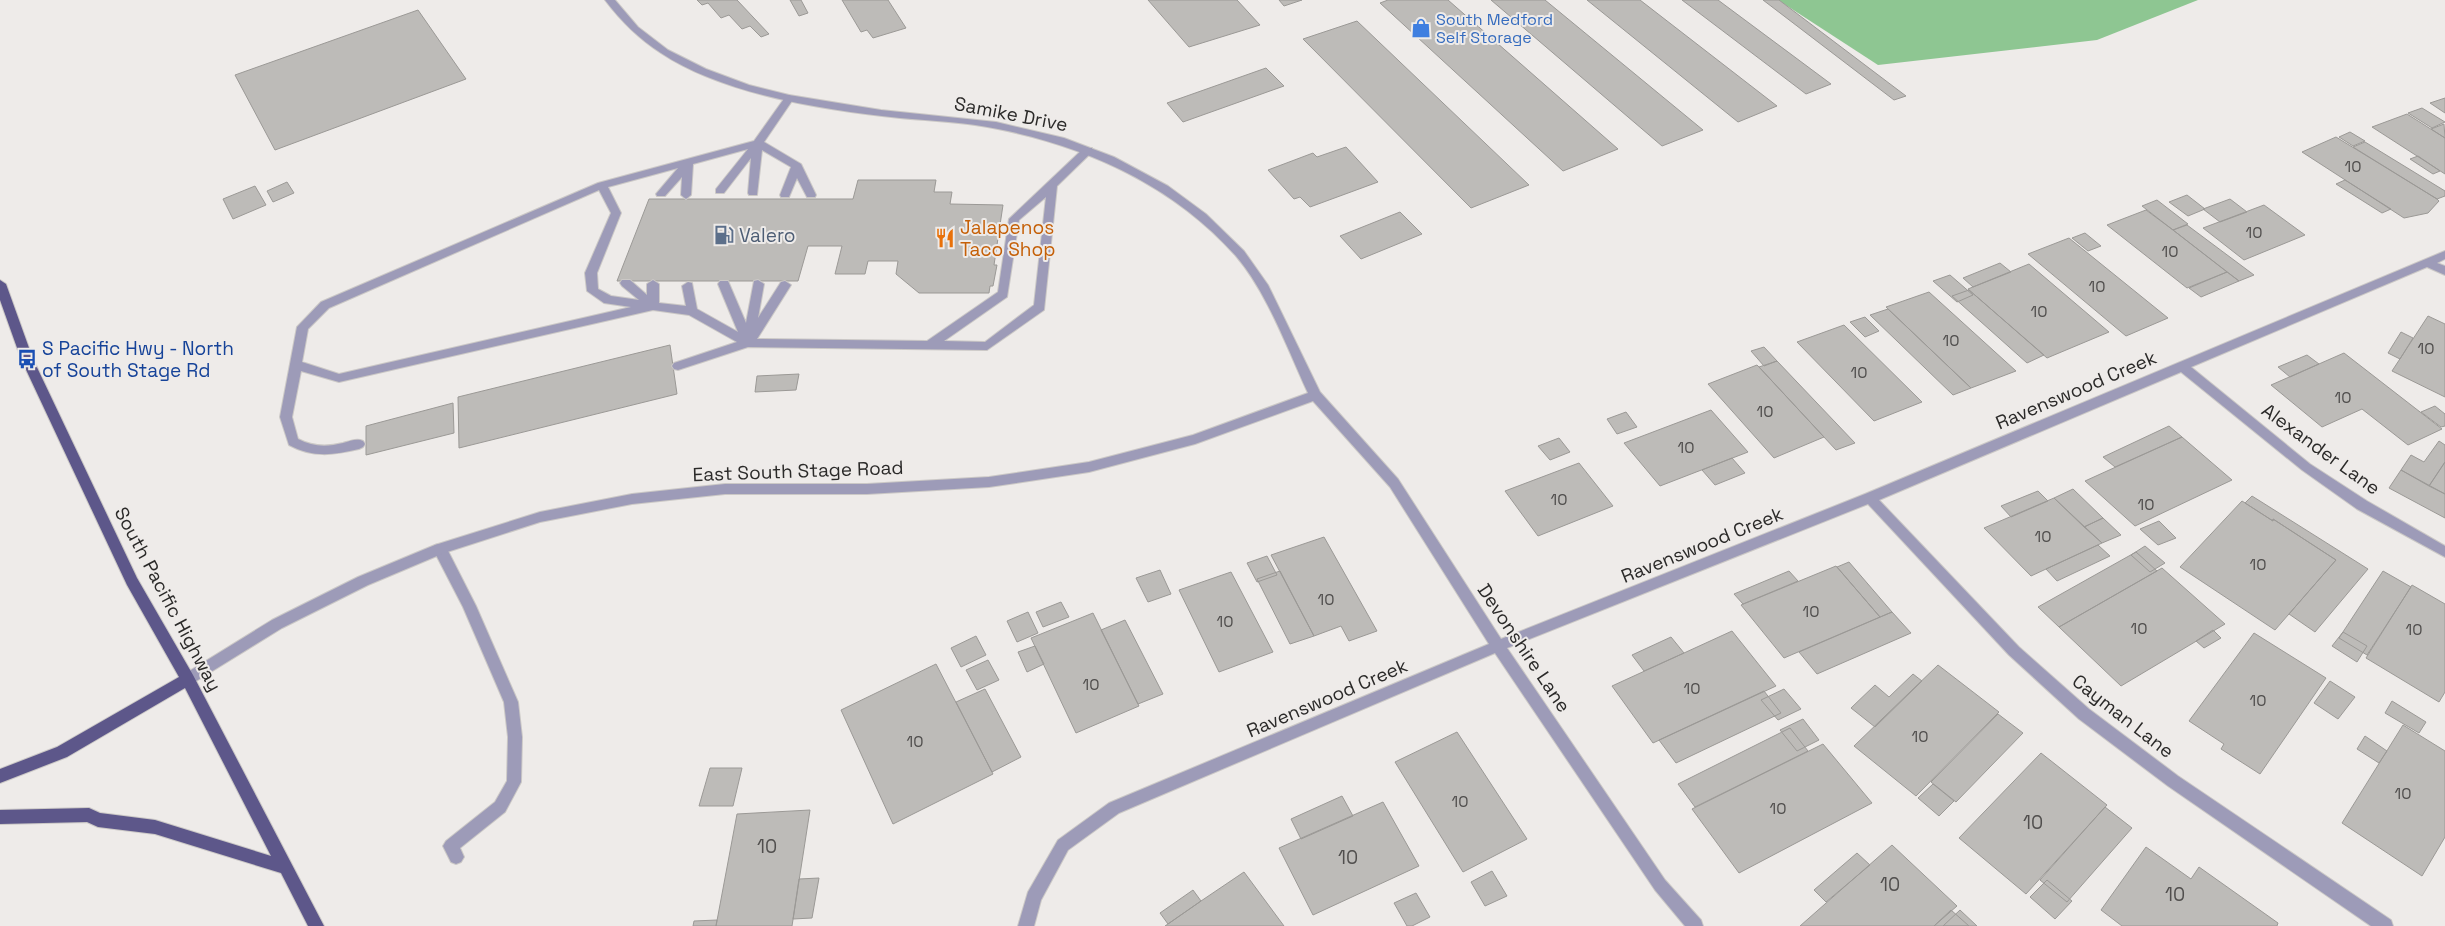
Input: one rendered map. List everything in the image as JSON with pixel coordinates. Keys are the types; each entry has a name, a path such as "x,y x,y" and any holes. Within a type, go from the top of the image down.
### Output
{"main road":[{"name":"South Pacific Highway","path":"0,284 27,359 132,581 188,679 316,926"},
{"path":"0,776 62,752 188,679"},
{"path":"0,817 89,815 98,820 154,827 284,867"}],"street":[{"name":"Samike Drive","path":"610,0 635,29 665,52 711,74 746,87 789,98 881,113 996,125 1064,141 1088,150 1164,188 1202,217 1240,254 1262,285 1315,396"},
{"path":"720,192 758,144 789,98"},
{"path":"753,193 758,144"},
{"path":"359,444 326,452 306,450 294,442 286,417 303,327 325,305 602,186 758,144 797,166 811,195"},
{"path":"930,346 1003,294 1014,219 1088,150"},
{"path":"661,194 688,163"},
{"path":"686,194 688,163"},
{"path":"785,195 797,166"},
{"path":"678,366 748,343 987,346 1040,307 1052,185"},
{"path":"602,186 616,213 591,273 593,290 608,300 692,312 748,343"},
{"name":"Ravenswood Creek","path":"1026,926 1034,896 1063,845 1114,808 1498,646 1870,498 2445,255"},
{"path":"2428,262 2445,270"},
{"path":"626,283 653,306"},
{"path":"653,284 653,306"},
{"path":"724,284 748,343"},
{"path":"748,343 758,284"},
{"path":"748,343 785,285"},
{"path":"688,286 692,312"},
{"path":"296,365 338,378 653,306"},
{"name":"Alexander Lane","path":"2182,366 2306,467 2362,505 2445,552"},
{"name":"East South Stage Road","path":"188,679 277,624 363,581 440,550 540,517 632,500 725,489 866,489 989,482 1089,467 1195,439 1315,396"},
{"name":"Devonshire Lane","path":"1315,396 1394,483 1498,646 1660,885 1695,926"},
{"name":"Cayman Lane","path":"1870,498 2014,651 2084,714 2173,781 2385,926"},
{"path":"440,550 469,606 511,702 515,737 514,782 500,807 451,846 456,857"}],"green space":[{"path":"1778,0 2198,0 2097,40 1878,65"}],"building":[{"path":"697,0 737,0 769,34 761,37 750,26 742,29 729,15 721,18 708,3 702,5"},
{"path":"790,0 801,0 808,13 799,16"},
{"path":"842,0 888,0 906,28 873,38 867,30 861,32"},
{"path":"1148,0 1237,0 1260,25 1189,47"},
{"path":"1279,0 1302,0 1284,6"},
{"path":"1388,0 1448,0 1618,149 1563,171 1380,3"},
{"path":"1491,0 1545,0 1703,130 1662,146"},
{"path":"1587,0 1640,0 1777,106 1738,122"},
{"path":"1682,0 1718,0 1831,84 1806,94"},
{"path":"1763,0 1779,0 1906,96 1894,100"},
{"path":"418,10 466,79 275,150 235,75"},
{"path":"1357,21 1529,185 1471,208 1303,39"},
{"path":"1266,68 1284,86 1183,122 1167,103"},
{"path":"2445,98 2445,113 2430,103"},
{"path":"2422,108 2445,122 2432,128 2408,113"},
{"path":"2407,114 2445,138 2445,174 2372,127"},
{"path":"2444,124 2445,138 2431,129"},
{"path":"2350,132 2365,141 2353,146 2339,137"},
{"path":"2336,137 2439,201 2428,213 2404,218 2302,152"},
{"path":"2365,142 2445,191 2445,196 2437,199 2353,147"},
{"path":"1346,147 1378,182 1310,207 1300,197 1294,199 1268,170 1313,153 1317,157"},
{"path":"2418,156 2440,171 2433,174 2410,159"},
{"path":"858,180 936,180 934,192 952,192 950,204 1003,205 994,265 997,265 993,286 990,286 989,293 919,293 896,274 898,261 868,261 865,274 835,274 842,246 808,246 798,281 617,281 649,199 853,199"},
{"path":"2345,180 2391,209 2382,213 2336,184"},
{"path":"287,182 294,193 273,202 267,191"},
{"path":"255,186 266,205 233,219 223,199"},
{"path":"2187,195 2205,209 2188,216 2169,202"},
{"path":"2230,199 2247,212 2220,222 2203,209"},
{"path":"2157,200 2188,224 2173,230 2142,206"},
{"path":"2264,205 2305,235 2244,260 2203,228"},
{"path":"2146,210 2227,272 2187,288 2107,225"},
{"path":"1400,212 1422,234 1361,259 1340,236"},
{"path":"2187,225 2254,275 2239,281 2173,230"},
{"path":"2085,233 2101,246 2088,251 2072,238"},
{"path":"2069,238 2168,318 2126,336 2028,254"},
{"path":"2000,263 2011,272 1973,287 1963,278"},
{"path":"2029,264 2109,332 2047,358 1968,289"},
{"path":"2227,272 2239,281 2201,297 2189,288"},
{"path":"1950,275 1973,295 1957,302 1933,281"},
{"path":"1969,290 2044,355 2027,363 1952,296"},
{"path":"1929,292 2016,371 1971,388 1886,307"},
{"path":"1888,309 1971,388 1953,395 1870,315"},
{"path":"2428,316 2445,324 2445,397 2392,371"},
{"path":"1865,317 1879,331 1865,337 1850,322"},
{"path":"1844,325 1922,402 1874,421 1797,342"},
{"path":"2401,332 2413,338 2400,359 2388,353"},
{"path":"670,345 677,394 459,448 458,397"},
{"path":"1764,347 1777,361 1764,366 1751,351"},
{"path":"2344,353 2442,429 2408,445 2362,409 2322,427 2271,385"},
{"path":"2307,355 2319,364 2290,377 2278,367"},
{"path":"1777,361 1855,443 1836,450 1759,367"},
{"path":"1757,365 1824,437 1774,458 1708,384"},
{"path":"799,374 796,390 755,392 757,376"},
{"path":"453,403 454,433 366,455 366,426"},
{"path":"2435,406 2445,414 2445,426 2441,427 2421,412"},
{"path":"1711,410 1748,452 1660,486 1624,443"},
{"path":"1626,412 1637,427 1617,434 1607,419"},
{"path":"2169,426 2182,437 2115,467 2103,457"},
{"path":"2182,437 2232,480 2135,526 2085,481"},
{"path":"1559,438 1570,452 1550,460 1538,446"},
{"path":"2439,441 2445,445 2445,462 2429,486 2401,470 2411,455 2424,462"},
{"path":"1732,458 1745,473 1715,485 1702,470"},
{"path":"2445,462 2445,494 2429,486"},
{"path":"1579,463 1613,506 1538,536 1505,491"},
{"path":"2401,470 2445,494 2445,518 2389,488"},
{"path":"2073,489 2103,518 2084,527 2054,498"},
{"path":"2038,491 2048,501 2011,517 2001,506"},
{"path":"2252,496 2368,569 2315,632 2289,614 2336,560 2245,503"},
{"path":"2054,498 2102,543 2031,576 1984,528"},
{"path":"2242,501 2336,560 2275,630 2180,567"},
{"path":"2103,518 2121,535 2102,543 2084,527"},
{"path":"2159,521 2176,538 2158,545 2140,529"},
{"path":"1324,537 1377,631 1349,641 1341,626 1314,636 1271,555"},
{"path":"2098,545 2110,556 2057,581 2046,569"},
{"path":"2145,546 2165,563 2150,572 2131,555"},
{"path":"2136,552 2157,571 2059,627 2038,607"},
{"path":"1267,556 1277,575 1257,582 1247,563"},
{"path":"1849,562 1892,612 1880,617 1837,567"},
{"path":"1836,566 1880,617 1784,658 1741,605"},
{"path":"2162,568 2225,624 2121,686 2059,627"},
{"path":"1160,570 1171,594 1148,602 1136,578"},
{"path":"1280,571 1314,636 1290,644 1257,579"},
{"path":"1789,571 1798,581 1743,604 1734,594"},
{"path":"2383,571 2411,587 2367,655 2339,638"},
{"path":"1231,572 1273,652 1219,672 1179,590"},
{"path":"2412,585 2445,604 2445,692 2439,702 2366,658"},
{"path":"1061,602 1069,617 1043,627 1036,612"},
{"path":"1028,612 1038,633 1017,642 1007,621"},
{"path":"1892,612 1911,633 1817,674 1799,652"},
{"path":"1093,613 1139,706 1076,733 1031,638"},
{"path":"1125,620 1163,694 1138,704 1101,630"},
{"path":"2213,630 2221,638 2204,648 2196,641"},
{"path":"1732,631 1776,686 1653,743 1612,686"},
{"path":"2343,632 2367,646 2357,662 2332,646"},
{"path":"2254,633 2326,678 2260,774 2221,749 2224,744 2189,721"},
{"path":"976,636 986,655 961,667 951,648"},
{"path":"1671,637 1684,653 1644,671 1632,655"},
{"path":"1035,646 1044,664 1027,672 1018,652"},
{"path":"988,660 999,680 977,690 966,670"},
{"path":"936,664 993,774 893,824 841,710"},
{"path":"1938,665 1999,712 1916,796 1854,746"},
{"path":"1913,674 1922,681 1875,727 1851,708 1875,685 1889,697"},
{"path":"2330,681 2355,697 2338,719 2314,703"},
{"path":"985,689 1021,757 992,772 956,702"},
{"path":"1784,689 1801,709 1778,720 1761,700"},
{"path":"1764,691 1781,713 1676,763 1659,740"},
{"path":"2392,701 2426,722 2419,733 2385,713"},
{"path":"1998,714 2023,733 1956,802 1931,782"},
{"path":"1803,719 1819,740 1797,751 1780,730"},
{"path":"2403,725 2445,751 2445,837 2422,876 2342,823"},
{"path":"1790,728 1808,751 1695,807 1678,784"},
{"path":"1457,732 1527,839 1463,872 1395,762"},
{"path":"2365,736 2387,751 2379,763 2357,749"},
{"path":"1823,744 1872,803 1739,873 1692,809"},
{"path":"2041,753 2107,805 2026,894 1959,838"},
{"path":"710,768 742,768 733,806 699,806"},
{"path":"1933,784 1954,801 1939,816 1918,798"},
{"path":"1342,796 1353,816 1301,839 1291,819"},
{"path":"1383,802 1419,866 1313,915 1279,848"},
{"path":"2105,807 2132,828 2067,902 2040,880"},
{"path":"810,810 792,926 716,926 737,814"},
{"path":"1892,845 1957,906 1934,926 1800,926"},
{"path":"2146,847 2191,879 2199,867 2278,923 2277,926 2122,926 2101,910"},
{"path":"1857,853 1870,865 1826,902 1814,890"},
{"path":"1492,871 1507,896 1485,906 1471,882"},
{"path":"1244,872 1284,926 1165,926 1201,901"},
{"path":"819,878 812,918 793,919 799,879"},
{"path":"2047,880 2072,901 2055,919 2030,897"},
{"path":"1193,890 1201,901 1168,924 1160,913"},
{"path":"1416,893 1430,917 1412,926 1407,926 1394,903"},
{"path":"1951,910 1969,926 1934,926"},
{"path":"1960,910 1977,926 1943,926"},
{"path":"717,920 716,926 693,926 694,921"}],"place":[{"name":"South Medford Self Storage","path":"1421,28"},
{"name":"Valero","path":"724,235"},
{"name":"Jalapenos Taco Shop","path":"945,238"},
{"name":"S Pacific Hwy - North of South Stage Rd","path":"27,359"}]}
